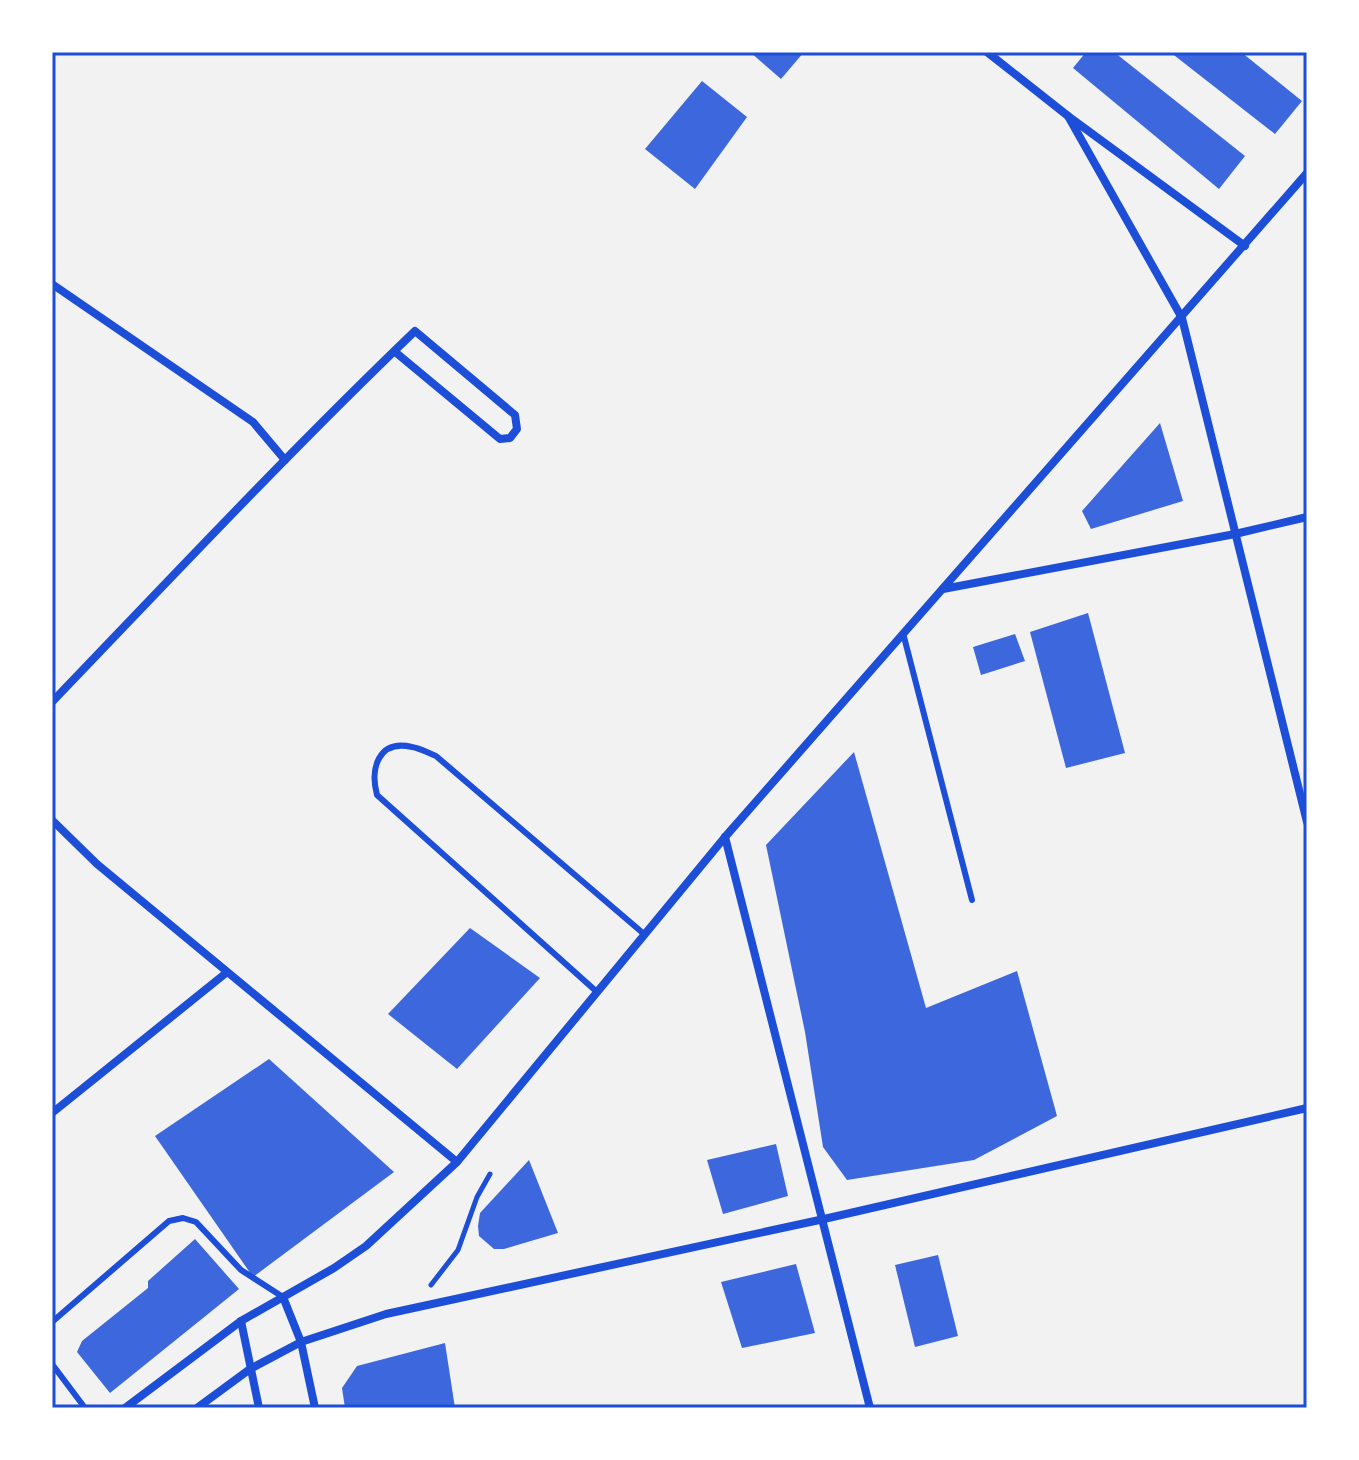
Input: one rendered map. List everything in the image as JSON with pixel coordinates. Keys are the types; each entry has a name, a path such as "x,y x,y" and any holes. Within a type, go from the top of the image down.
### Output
{"street":[{"path":"987,52 1068,116 1245,246"},
{"path":"1068,116 1182,318 1307,822"},
{"path":"125,1408 241,1321 334,1268 366,1246 457,1162 725,837 1307,173"},
{"path":"52,284 253,422 285,460"},
{"path":"52,702 285,460 394,351 415,331 515,415 517,429 510,438 500,439 394,351"},
{"path":"942,589 1235,534 1307,517"},
{"path":"52,820 97,864 226,973 457,1162"},
{"path":"725,837 870,1408"},
{"path":"52,1113 226,973"},
{"path":"197,1408 250,1369 301,1342 386,1314 824,1219 1307,1108"},
{"path":"283,1297 301,1342 315,1408"},
{"path":"241,1321 259,1408"}],"lane":[{"path":"903,633 972,900"},
{"path":"597,992 377,795 373,779 375,765 383,753 395,745 412,746 436,756 644,934"},
{"path":"52,1322 169,1221 183,1218 196,1222 241,1270 283,1297"},
{"path":"52,1364 85,1408"}],"path":[{"path":"414,1308 458,1250 477,1197 490,1174"}],"building":[{"path":"750,52 804,52 781,79"},
{"path":"1086,52 1114,52 1245,156 1219,189 1073,68"},
{"path":"1170,52 1241,52 1302,101 1275,134"},
{"path":"702,81 747,117 695,189 645,149"},
{"path":"1160,423 1183,501 1091,529 1082,511"},
{"path":"1088,613 1125,753 1066,768 1030,632"},
{"path":"1015,634 1025,661 981,675 973,647"},
{"path":"854,752 926,1008 1017,971 1057,1116 974,1160 847,1180 823,1147 805,1032 766,845"},
{"path":"470,928 540,978 457,1069 388,1014"},
{"path":"269,1059 394,1172 253,1277 155,1136"},
{"path":"776,1144 788,1196 723,1214 707,1160"},
{"path":"529,1160 558,1233 504,1249 494,1249 479,1236 480,1213"},
{"path":"195,1239 239,1289 110,1393 77,1352 82,1341 148,1288 148,1281"},
{"path":"938,1255 958,1336 915,1347 895,1265"},
{"path":"796,1264 815,1333 742,1348 721,1282"},
{"path":"445,1343 455,1408 345,1408 342,1388 357,1366"}]}
